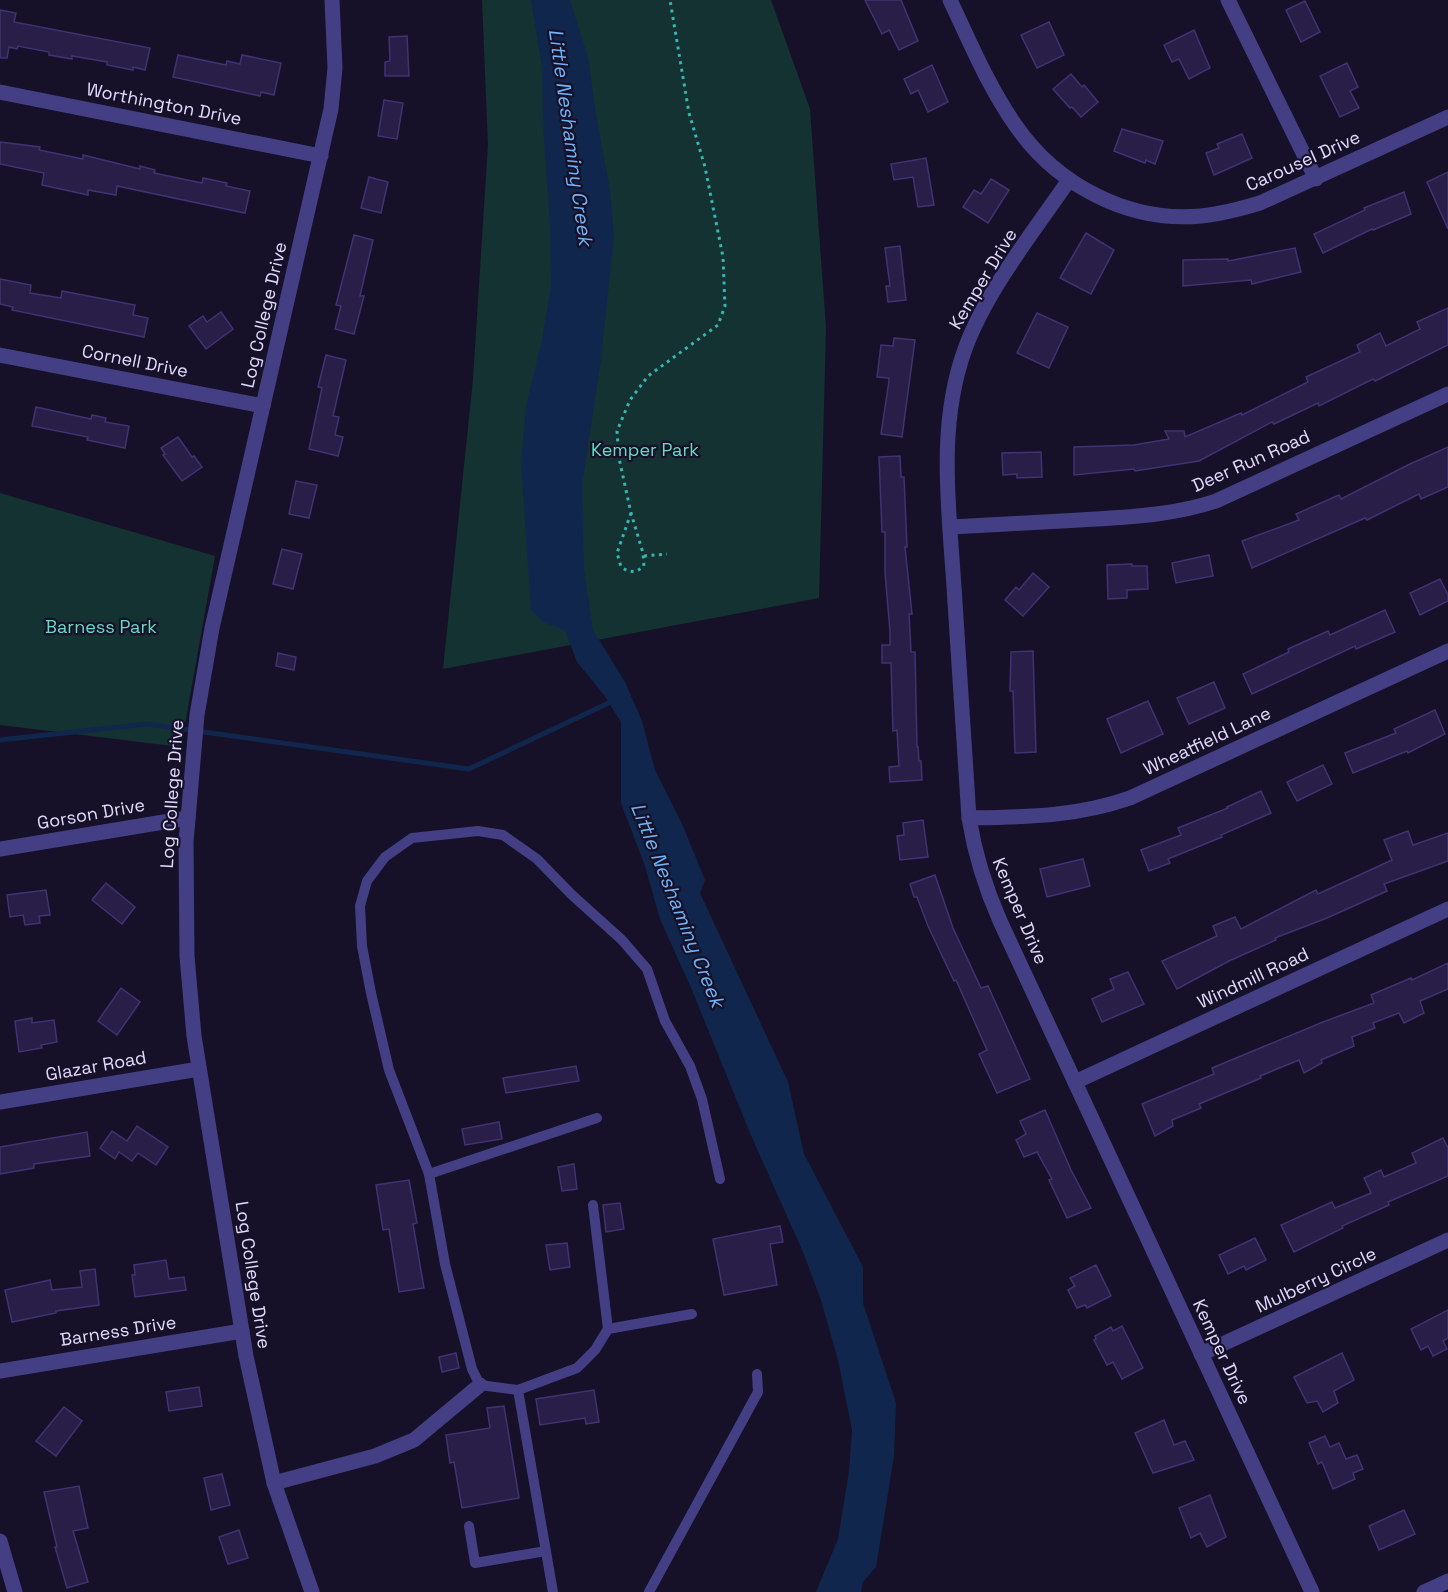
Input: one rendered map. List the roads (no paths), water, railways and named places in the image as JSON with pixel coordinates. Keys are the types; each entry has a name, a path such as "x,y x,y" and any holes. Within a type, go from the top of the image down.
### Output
{"street":[{"name":"Log College Drive","path":"312,1592 274,1483 242,1331 199,1069 187,956 186,887 188,818 194,743 212,628 331,109 335,68 332,0"},
{"name":"Carousel Drive","path":"950,0 985,72 1015,125 1033,148 1069,180 1090,193 1134,210 1170,216 1200,216 1230,212 1260,204 1448,117"},
{"path":"1228,0 1316,179"},
{"name":"Worthington Drive","path":"0,92 321,156"},
{"name":"Kemper Drive","path":"1069,180 998,284 965,348 952,394 947,438 951,527 969,818 975,855 986,888 1312,1592"},
{"name":"Cornell Drive","path":"0,355 263,406"},
{"name":"Deer Run Road","path":"951,527 1165,514 1191,509 1216,501 1448,393"},
{"name":"Wheatfield Lane","path":"969,818 1056,816 1130,798 1448,651"},
{"name":"Gorson Drive","path":"0,849 188,818"},
{"name":"Windmill Road","path":"1075,1082 1448,909"},
{"name":"Glazar Road","path":"0,1102 199,1069"},
{"name":"Mulberry Circle","path":"1201,1354 1448,1240"},
{"name":"Barness Drive","path":"0,1371 242,1331"},
{"path":"274,1483 375,1456 414,1440 480,1386"},
{"path":"0,1541 15,1592"},
{"path":"1424,1592 1448,1581"}],"lane":[{"path":"593,1205 608,1329 595,1350 577,1368 518,1390 480,1386 472,1369 445,1264 429,1174 389,1070 362,946 360,906 367,880 384,857 412,838 478,831 502,835 537,859 622,940 647,969 665,1021 690,1066 698,1088 720,1179"},
{"path":"429,1174 597,1118"},
{"path":"608,1329 692,1314"},
{"path":"649,1592 758,1392 757,1374"},
{"path":"518,1390 553,1592"},
{"path":"469,1526 475,1563 546,1551"}],"water":[{"name":"Little Neshaminy Creek","path":"531,0 570,0 588,57 610,190 614,237 600,367 582,485 584,570 593,630 625,682 642,721 655,770 683,826 705,880 700,893 788,1082 804,1154 863,1267 863,1303 896,1403 894,1456 876,1567 863,1582 861,1592 816,1592 838,1539 849,1471 852,1430 838,1360 821,1300 803,1252 660,919 645,866 621,803 621,722 604,695 577,662 565,630 543,622 531,610 521,463 526,406 542,340 551,285 542,68"}],"waterway":[{"path":"0,740 147,724 469,769 615,700"}],"park label":[{"name":"Kemper Park","path":"645,450"},
{"name":"Barness Park","path":"101,627"}]}
